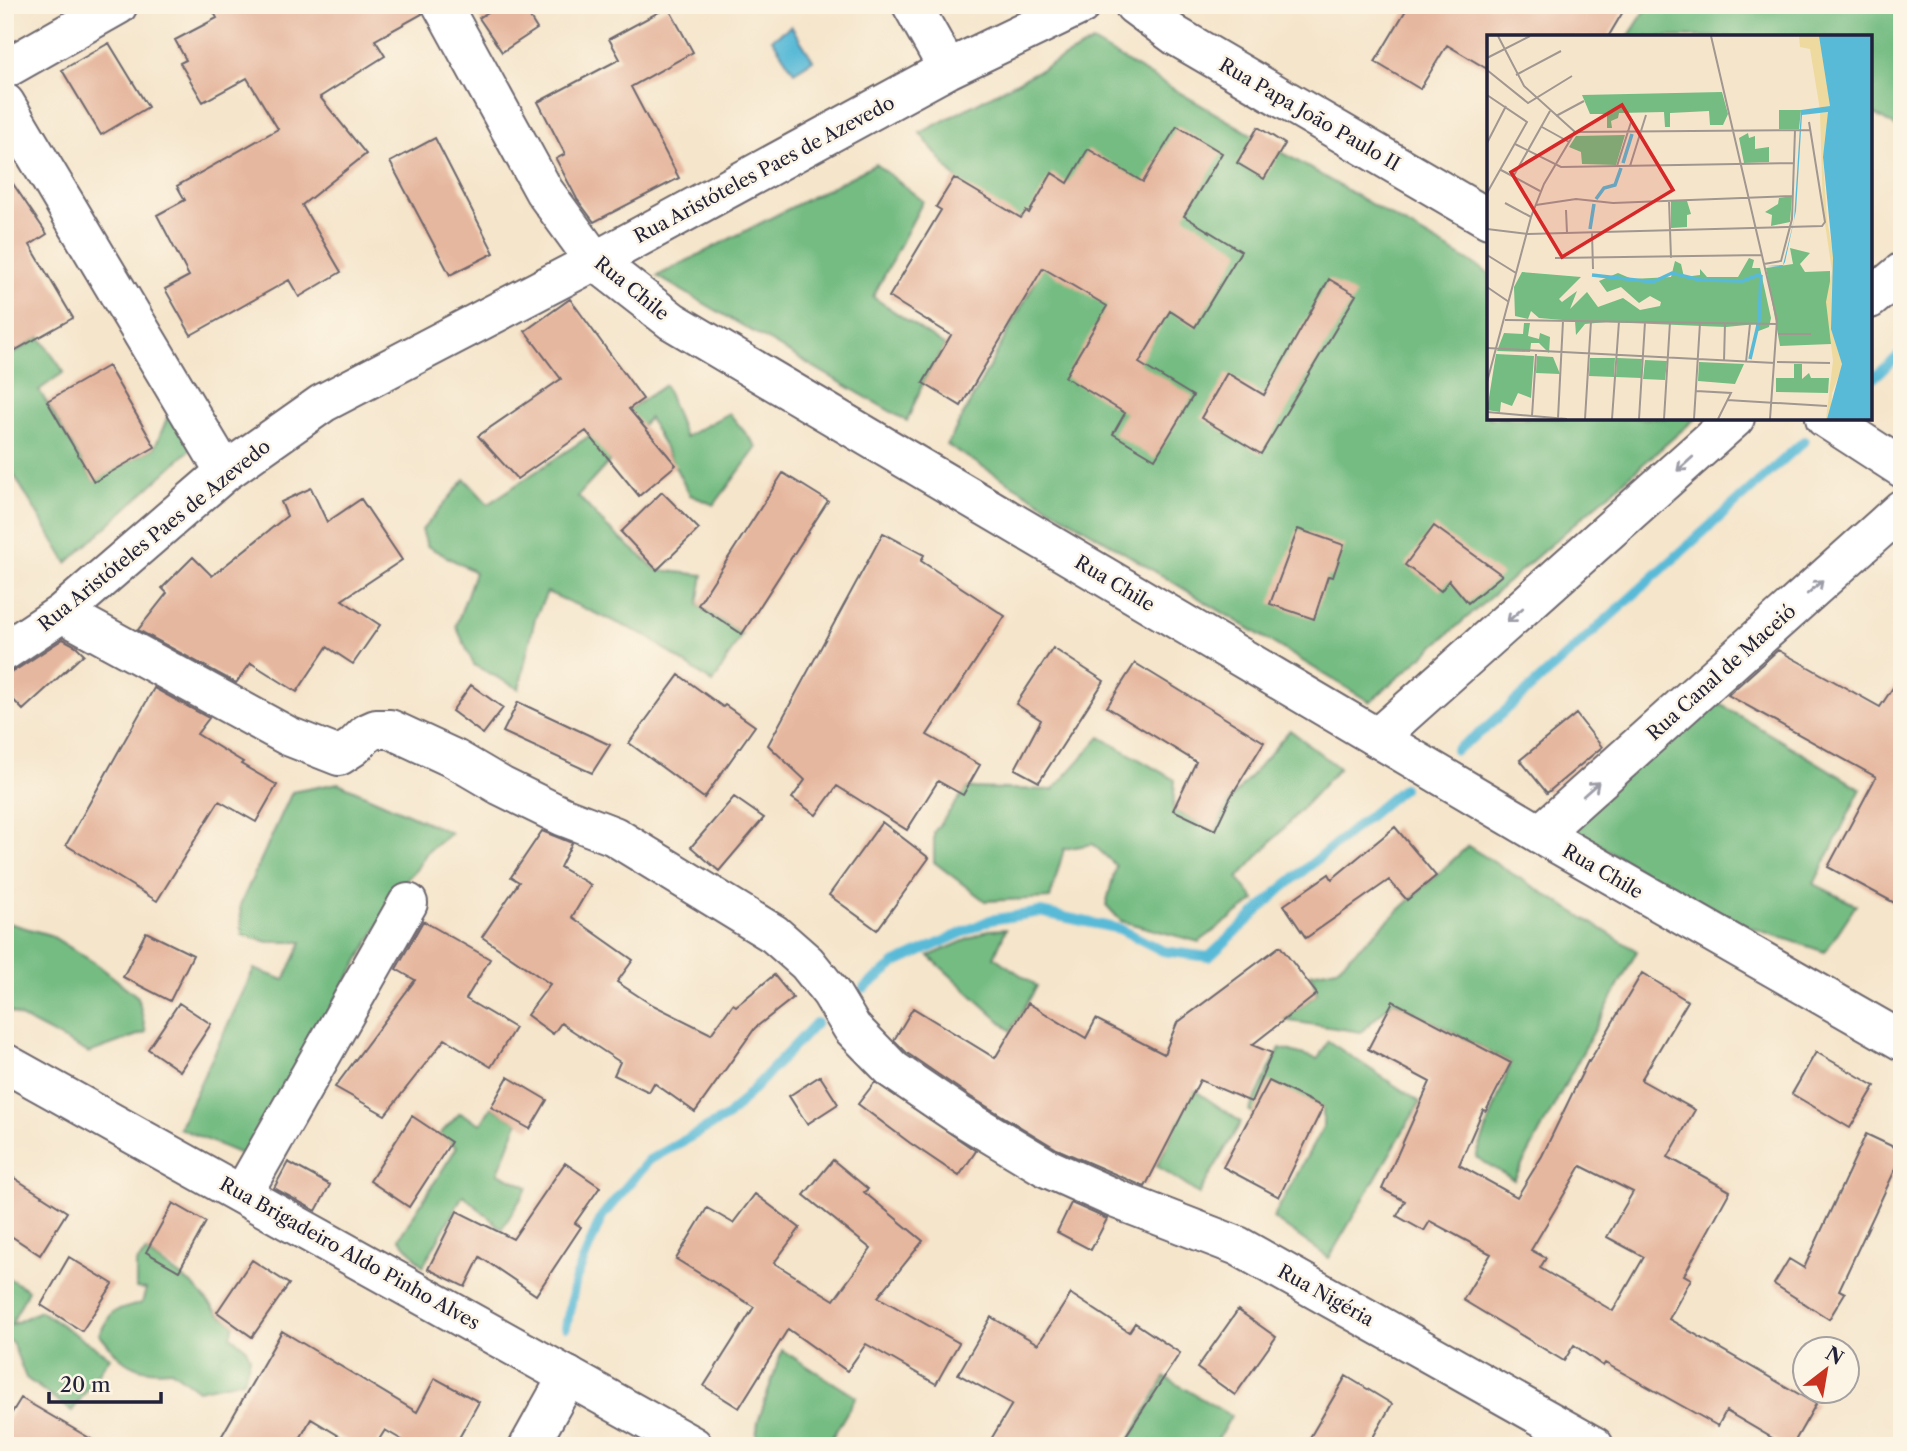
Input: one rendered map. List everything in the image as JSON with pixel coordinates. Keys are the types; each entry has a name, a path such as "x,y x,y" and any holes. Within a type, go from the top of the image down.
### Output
{"street":[{"path":"5,69 118,5"},
{"name":"Rua Chile","path":"442,5 544,191 595,261 673,321 1540,834 1902,1041"},
{"path":"912,5 948,69"},
{"name":"Rua Aristóteles Paes de Azevedo","path":"5,651 62,613 225,472 323,403 595,261 948,69 1080,5"},
{"name":"Rua Papa João Paulo II","path":"1134,5 1188,43 1487,218"},
{"path":"5,103 225,472"},
{"path":"1872,297 1902,271"},
{"path":"1377,738 1733,420"},
{"path":"1828,420 1902,468"},
{"name":"Rua Canal de Maceió","path":"1540,834 1902,509"},
{"name":"Rua Nigéria","path":"62,613 288,736 324,752 339,756 367,733 376,729 390,729 562,816 614,836 774,934 807,963 831,993 852,1028 893,1070 958,1115 1047,1168 1116,1199 1238,1246 1594,1446"},
{"path":"243,1193 408,903"},
{"name":"Rua Brigadeiro Aldo Pinho Alves","path":"5,1063 243,1193 693,1446"},
{"path":"529,1446 568,1376"}],"green space":[{"path":"1649,5 1902,5 1902,130 1872,113 1872,35 1629,35"},
{"path":"1093,42 1487,272 1487,420 1694,420 1370,702 947,445 1036,280 920,133"},
{"path":"876,164 923,201 873,297 945,346 923,383 907,421 657,276"},
{"path":"39,336 64,372 39,390 94,481 155,447 168,416 193,447 67,563 5,460 5,360"},
{"path":"665,385 685,437 729,413 757,447 714,505 690,495 649,418 578,496 607,527 657,570 703,575 698,605 742,634 713,683 645,635 547,592 535,618 519,689 474,665 456,626 475,572 427,546 422,530 465,479 488,504"},
{"path":"1710,698 1861,789 1814,884 1856,905 1825,952 1711,914 1569,826"},
{"path":"1290,730 1339,768 1238,878 1255,900 1199,942 1121,921 1106,905 1116,866 1093,844 1064,849 1050,898 985,901 934,862 934,832 967,788 1053,790 1100,737 1175,780 1173,810 1215,830 1227,804"},
{"path":"338,783 451,833 427,852 416,870 404,882 245,1156 179,1128 254,969 284,980 302,942 269,942 242,935 240,905 292,792"},
{"path":"1468,846 1637,951 1514,1180 1476,1157 1511,1063 1394,1001 1361,1032 1284,1020 1317,994 1311,973 1337,968"},
{"path":"5,922 50,935 98,965 138,997 146,1032 89,1053 5,1009"},
{"path":"1006,929 994,957 1037,986 1011,1031 929,956 989,930"},
{"path":"1328,1041 1420,1102 1329,1258 1273,1218 1323,1127 1323,1107 1299,1096 1268,1120 1249,1111 1280,1048 1318,1059"},
{"path":"1193,1089 1241,1122 1199,1194 1157,1166"},
{"path":"491,1107 518,1122 498,1173 528,1187 502,1229 463,1195 423,1266 399,1238 457,1147 439,1135 460,1113 481,1124"},
{"path":"146,1252 193,1285 218,1313 234,1324 231,1336 245,1347 250,1357 244,1380 198,1390 171,1370 147,1370 129,1364 114,1352 99,1334 112,1312 142,1303 146,1289 136,1288 136,1263"},
{"path":"5,1276 28,1290 11,1325 40,1311 110,1357 72,1411 26,1378 12,1342 5,1340"},
{"path":"782,1350 856,1397 827,1446 755,1446 758,1422"},
{"path":"1165,1377 1231,1416 1214,1446 1126,1446"}],"water":[{"path":"791,26 813,60 794,72 772,39"}],"building":[{"path":"210,5 420,5 422,14 375,40 385,56 320,97 366,154 302,205 341,272 299,297 289,280 191,335 165,289 189,276 157,215 185,200 177,186 278,129 247,78 203,102 180,63 186,60 175,40 217,18"},
{"path":"499,5 522,5 537,29 502,52 479,18"},
{"path":"1409,5 1627,5 1609,35 1487,35 1487,69 1447,45 1420,89 1375,62"},
{"path":"668,7 693,52 631,87 679,178 594,222 577,199 556,159 565,154 538,102 620,59 609,39"},
{"path":"109,43 148,107 101,135 62,70"},
{"path":"1177,126 1222,153 1184,216 1241,251 1195,327 1170,311 1139,363 1193,396 1155,459 1113,434 1125,413 1065,377 1107,306 1043,268 961,406 923,383 951,335 889,297 941,210 936,207 954,178 1021,218 1026,211 1029,213 1052,173 1068,183 1088,149 1143,182"},
{"path":"1258,127 1285,144 1264,179 1237,163"},
{"path":"435,138 494,253 450,275 390,162"},
{"path":"5,172 47,234 30,245 73,318 5,356"},
{"path":"1329,279 1356,295 1261,454 1201,418 1227,373 1264,395"},
{"path":"570,299 643,399 629,409 676,465 639,496 586,431 517,479 478,436 561,379 525,331"},
{"path":"108,366 155,447 94,482 47,401"},
{"path":"783,473 828,501 742,634 698,605"},
{"path":"311,488 327,522 361,499 402,560 342,600 380,625 353,664 327,647 297,692 251,663 236,683 138,630 167,593 162,588 193,557 212,576 287,516 281,502"},
{"path":"662,492 699,529 657,570 621,532"},
{"path":"1434,526 1502,575 1468,603 1449,580 1441,591 1405,565"},
{"path":"1298,529 1344,545 1333,577 1328,576 1314,619 1270,604"},
{"path":"883,533 924,555 921,561 1005,616 927,735 980,765 963,795 938,781 907,830 837,786 816,815 792,798 805,780 768,745"},
{"path":"63,639 84,654 23,710 5,691 5,674"},
{"path":"1053,648 1104,681 1039,782 1015,769 1041,720 1016,704"},
{"path":"1778,650 1880,707 1902,674 1902,907 1828,867 1876,777 1728,695"},
{"path":"1135,663 1264,742 1230,798 1215,830 1173,810 1196,762 1107,707"},
{"path":"679,675 755,726 704,798 629,743"},
{"path":"471,685 503,708 483,734 452,711"},
{"path":"154,688 209,718 197,734 277,785 256,822 219,801 157,901 66,845"},
{"path":"518,702 610,745 592,773 503,732"},
{"path":"1576,714 1602,747 1547,793 1520,760"},
{"path":"734,797 764,818 719,871 691,847"},
{"path":"882,822 929,858 877,930 829,895"},
{"path":"1395,827 1436,876 1407,900 1389,880 1306,938 1284,905 1329,874 1332,879"},
{"path":"542,831 572,843 560,867 591,885 572,917 633,960 617,982 649,1003 711,1034 733,1004 736,1006 774,975 793,998 755,1028 695,1112 654,1083 649,1092 614,1075 620,1062 561,1023 553,1034 527,1015 550,984 482,937 519,882 511,877"},
{"path":"423,921 490,959 466,999 515,1028 491,1067 445,1039 385,1115 335,1087 415,980 396,969"},
{"path":"146,932 193,955 170,1001 123,977"},
{"path":"1280,946 1317,994 1252,1045 1272,1053 1251,1102 1200,1080 1145,1187 1057,1149 971,1097 907,1053 894,1040 913,1008 995,1058 1028,1003 1086,1038 1096,1019 1164,1054 1177,1023"},
{"path":"1642,973 1688,1001 1641,1080 1695,1110 1668,1157 1730,1191 1684,1275 1691,1279 1669,1319 1792,1390 1792,1406 1815,1406 1792,1446 1786,1446 1726,1411 1718,1426 1605,1363 1603,1366 1574,1345 1564,1361 1463,1300 1491,1254 1430,1221 1424,1231 1397,1216 1405,1201 1382,1189 1430,1082 1368,1049 1393,1001 1511,1063 1486,1111 1483,1110 1459,1165 1517,1197 1542,1156 1588,1061","holes":["1581,1166 1633,1192 1607,1237 1644,1257 1613,1311 1540,1268 1546,1258 1531,1250"]},
{"path":"179,1003 211,1024 180,1071 148,1049"},
{"path":"1816,1052 1875,1086 1850,1128 1792,1094"},
{"path":"820,1076 838,1104 807,1124 789,1096"},
{"path":"508,1077 547,1100 530,1129 491,1107"},
{"path":"1269,1081 1323,1107 1279,1197 1223,1167"},
{"path":"875,1082 976,1151 959,1176 858,1104"},
{"path":"412,1116 451,1142 409,1207 370,1181"},
{"path":"1866,1134 1902,1151 1902,1155 1839,1290 1845,1293 1829,1319 1774,1284 1789,1259 1804,1268"},
{"path":"833,1160 868,1189 864,1192 923,1241 878,1297 959,1343 936,1384 866,1344 847,1371 788,1329 739,1408 704,1386 754,1307 676,1259 707,1208 733,1223 755,1194 800,1228 774,1263 834,1300 871,1249 804,1195"},
{"path":"288,1162 330,1185 316,1211 274,1188"},
{"path":"565,1163 600,1187 575,1223 581,1227 536,1295 480,1257 465,1287 428,1269 457,1211 513,1239"},
{"path":"5,1172 67,1212 40,1255 5,1232"},
{"path":"173,1203 206,1222 179,1271 146,1252"},
{"path":"1071,1203 1107,1219 1091,1250 1057,1232"},
{"path":"69,1257 113,1284 82,1331 41,1305"},
{"path":"252,1260 289,1284 252,1337 217,1312"},
{"path":"1071,1294 1129,1332 1135,1323 1180,1353 1119,1446 987,1446 1012,1404 958,1374 991,1317 1038,1344"},
{"path":"1238,1310 1276,1337 1235,1395 1197,1368"},
{"path":"282,1331 417,1412 435,1378 479,1402 459,1438 471,1446 398,1446 402,1440 385,1430 375,1446 356,1446 311,1419 296,1446 216,1446"},
{"path":"1346,1376 1392,1404 1368,1446 1305,1446"},
{"path":"21,1398 103,1446 5,1446 5,1424"}],"waterway":[{"path":"1872,379 1902,353"},
{"path":"1456,750 1485,729 1804,441"},
{"path":"864,988 896,963 990,920 1040,912 1120,929 1163,951 1209,957 1280,890 1403,788"},
{"path":"566,1327 576,1278 602,1216 649,1160 728,1116 816,1023"}]}
